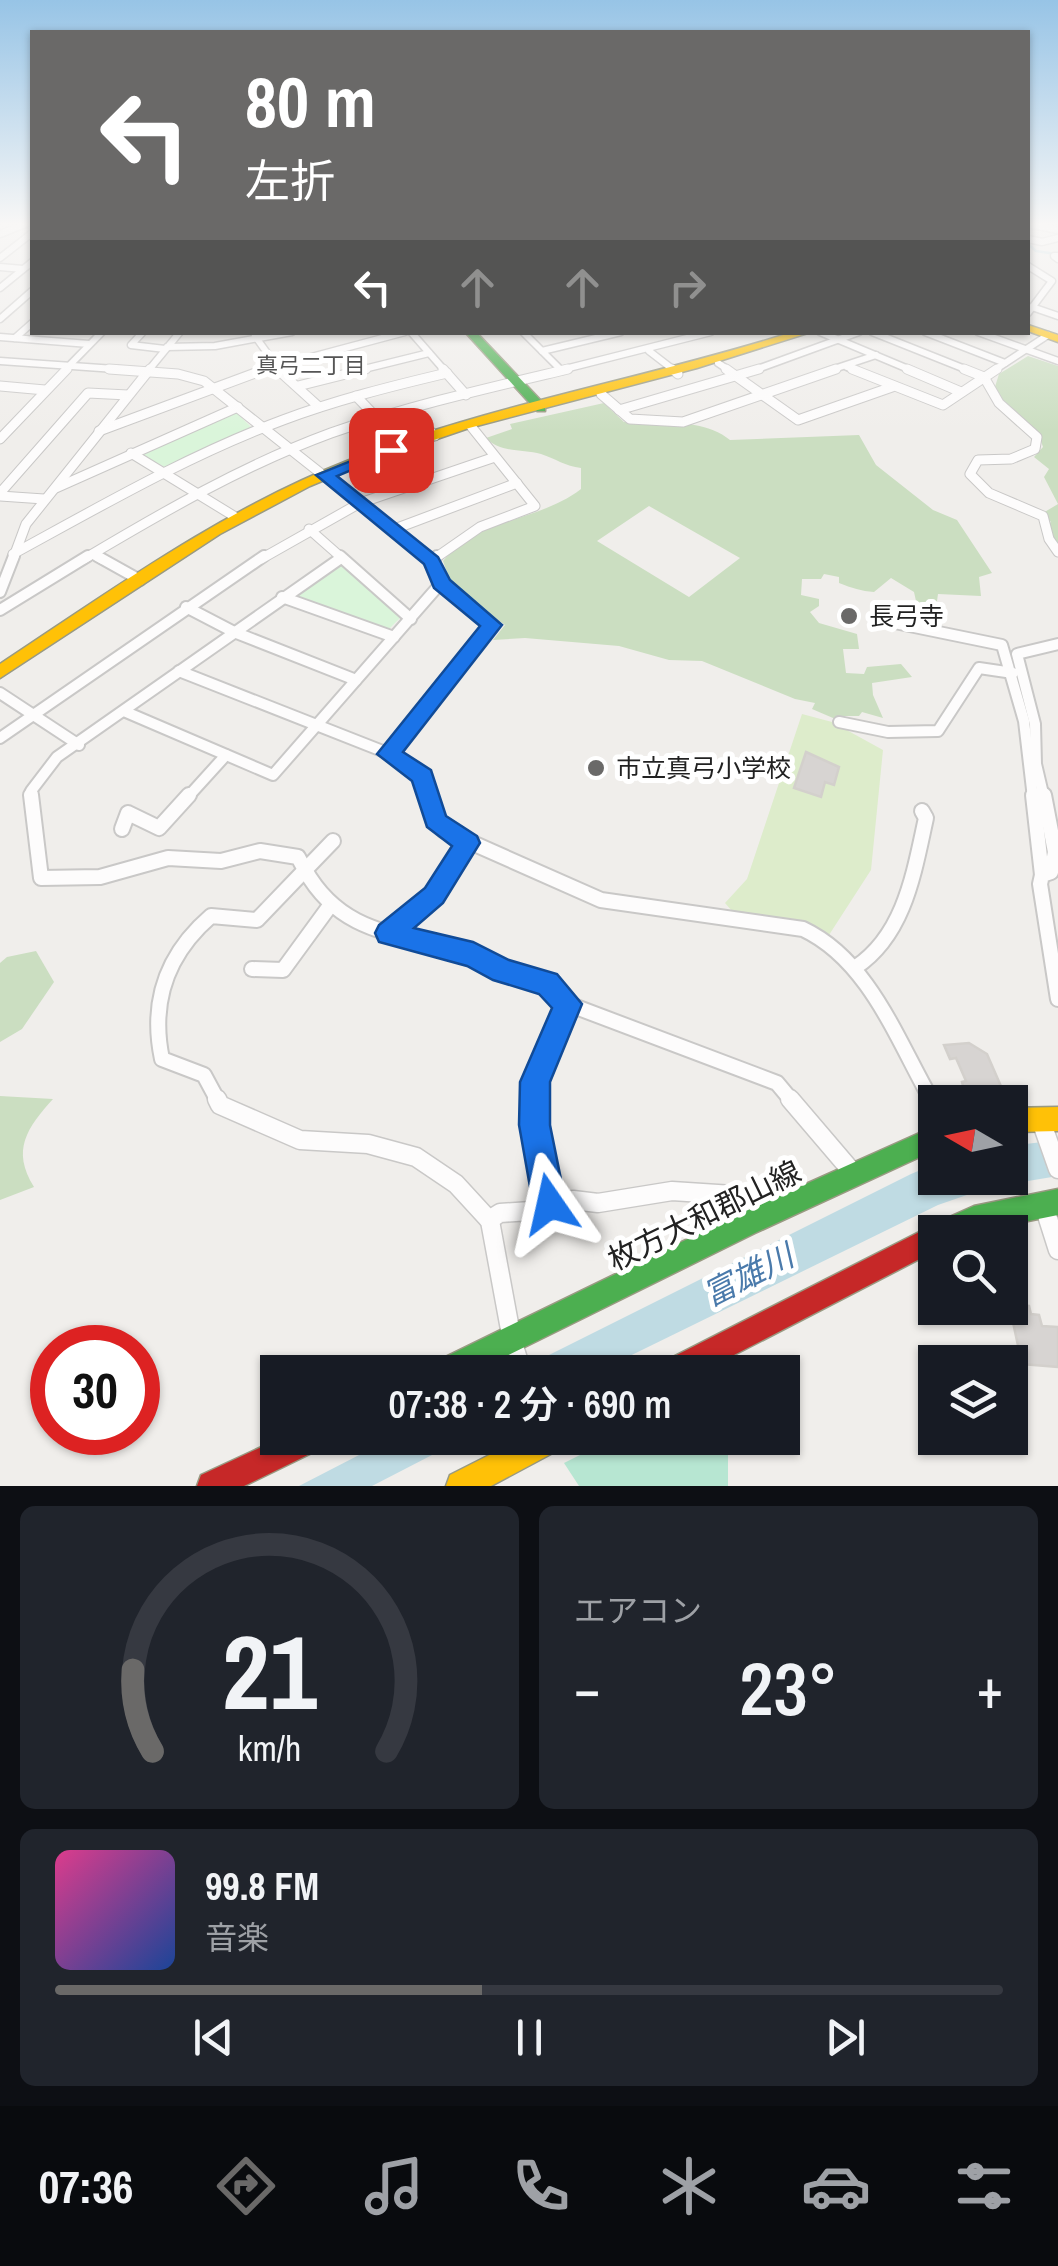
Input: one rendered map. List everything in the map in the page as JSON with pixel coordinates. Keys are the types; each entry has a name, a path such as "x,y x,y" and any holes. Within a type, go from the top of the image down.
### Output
{"street":[{"path":"1044,292 1030,309 1058,316"},
{"path":"0,319 30,293"},
{"path":"16,338 30,325"},
{"path":"52,342 59,335"},
{"path":"0,438 99,335"},
{"path":"140,335 131,346 215,346 254,336 274,366 319,407"},
{"path":"0,592 26,524 177,335"},
{"path":"98,431 274,366 396,335"},
{"path":"411,335 466,395"},
{"path":"473,335 541,408"},
{"path":"526,335 562,372"},
{"path":"542,351 609,335"},
{"path":"679,335 685,340"},
{"path":"0,610 195,493 291,449 377,418 701,335"},
{"path":"0,672 237,518 324,475 470,425 678,374 797,335"},
{"path":"828,335 961,392"},
{"path":"619,410 736,378 852,335"},
{"path":"879,335 984,377 994,400 1026,424 1036,437 1035,450 1011,459 978,460 970,470 972,480 989,493 1043,516 1048,540 1058,552"},
{"path":"933,335 1005,363"},
{"path":"986,335 1058,361"},
{"path":"0,337 90,344"},
{"path":"847,367 943,406 1005,363 1053,337"},
{"path":"649,351 678,374"},
{"path":"298,386 429,352"},
{"path":"600,394 630,419 684,422 876,355"},
{"path":"0,361 188,376 212,386 432,561 441,584 492,625 388,754"},
{"path":"718,363 798,420 892,387"},
{"path":"13,554 162,472 264,427 356,396 447,373"},
{"path":"0,386 45,390"},
{"path":"0,494 88,393 128,396"},
{"path":"356,396 377,418"},
{"path":"52,490 238,407"},
{"path":"410,410 435,436"},
{"path":"432,561 450,543 482,524 535,506 470,425"},
{"path":"131,453 237,518"},
{"path":"0,738 186,607 309,530 360,503 495,457"},
{"path":"392,530 517,483"},
{"path":"0,494 44,499"},
{"path":"309,530 412,619"},
{"path":"93,554 140,580"},
{"path":"341,558 57,758 32,791 40,878 68,880 100,876 156,860 221,860 260,851 298,857 314,890 329,907 354,922 473,955 503,972 547,984 568,1004 777,1083 854,1174"},
{"path":"126,712 273,775 441,584"},
{"path":"282,597 394,637"},
{"path":"186,607 234,632 356,680"},
{"path":"885,621 1002,645 1024,721 1058,999"},
{"path":"1042,875 1051,872 1056,852 1036,764 1035,724 1017,654 1058,644"},
{"path":"839,722 876,734 890,730 938,731 949,721 959,694 976,679 980,668 1013,673"},
{"path":"179,671 388,754 423,776 435,820 443,830 600,900 803,929 829,941 856,967 923,1085"},
{"path":"0,694 78,745"},
{"path":"122,828 128,813 160,828 226,755"},
{"path":"856,967 873,959 910,892 926,818 922,811"},
{"path":"334,841 256,920 211,916 200,924 165,971 158,996 157,1042 162,1059 204,1075 220,1104 300,1140 343,1140 416,1157 456,1184 489,1220 517,1355"},
{"path":"388,933 434,896 468,843"},
{"path":"252,968 283,970 329,907"},
{"path":"550,1204 535,1125 535,1082 568,1004"},
{"path":"1049,1118 1058,1169"},
{"name":"枚方大和郡山線","path":"481,1355 746,1224 918,1146"},
{"path":"489,1220 500,1214 573,1200 598,1203 672,1191 733,1195 746,1224"},
{"path":"993,1215 1050,1203 1058,1250"},
{"path":"706,1355 918,1246"},
{"path":"212,1486 277,1455"},
{"path":"461,1486 517,1455"}],"green space":[{"path":"1028,356 1058,366 1058,504 1044,477 1049,469 1034,457 1043,447 1039,437 994,390 999,374"},
{"path":"604,403 624,422 694,425 730,440 859,435 876,465 933,510 957,520 992,573 979,577 981,596 938,594 937,601 929,606 916,601 914,592 891,578 874,592 839,583 839,577 824,574 821,579 802,579 801,595 819,599 819,606 810,612 819,623 857,634 859,649 843,649 846,673 864,674 867,667 901,664 912,677 872,683 883,718 862,712 859,716 841,716 840,721 812,709 815,703 795,699 702,661 669,660 619,646 525,638 493,640 505,625 452,587 443,561 474,536 546,508 581,489 581,468 541,454 505,448 486,438 512,429 510,424","holes":["649,506 740,558 689,597 597,541"]},
{"path":"236,412 253,429 167,468 138,454"},
{"path":"1058,504 1058,548 1048,524 1051,522 1043,513"},
{"path":"336,564 342,564 402,616 388,630 294,597"},
{"path":"802,714 832,722 883,750 871,870 829,935 796,921 732,911 725,903 747,879"},
{"path":"36,951 54,982 22,1029 0,1042 0,963 7,957"},
{"path":"0,1096 53,1099 25,1140 24,1162 34,1187 0,1200"},
{"path":"580,1455 728,1455 728,1486 579,1486 564,1463"}],"water":[{"path":"1058,1140 1058,1176 1028,1181 1028,1144"},
{"name":"富雄川","path":"918,1171 918,1195 967,1195 938,1205 632,1355 549,1355"},
{"path":"359,1455 432,1455 372,1486 299,1486"}],"building":[{"path":"806,752 839,767 834,785 825,782 821,797 794,788"},
{"path":"969,1043 987,1054 1000,1085 963,1085 966,1081 956,1058 950,1059 944,1045"},
{"path":"1029,1306 1031,1314 1039,1315 1042,1326 1058,1327 1058,1367 1028,1364 1028,1345 1018,1345 1014,1325 1028,1325"}],"traffic: fast":[{"path":"473,335 541,408"},
{"path":"480,1355 746,1224 918,1146"},
{"path":"994,1215 1058,1202"}],"traffic: slow":[{"path":"1030,329 1058,339"},
{"path":"0,672 215,531 353,463 464,426 797,335"},
{"path":"1028,1120 1058,1119"},
{"path":"461,1486 520,1455"}],"traffic: jam":[{"path":"706,1355 918,1246"},
{"path":"212,1486 277,1455"}],"place":[{"name":"長弓寺","path":"849,616"},
{"name":"市立真弓小学校","path":"596,768"}],"district":[{"name":"真弓二丁目","path":"311,365"}],"route":[{"path":"391,450 324,475 432,561 442,578 441,584 492,625 388,754 423,776 435,820 443,830 468,843 434,896 388,933 406,941 473,955 503,972 547,984 568,1004 535,1082 535,1125 550,1204"}]}
